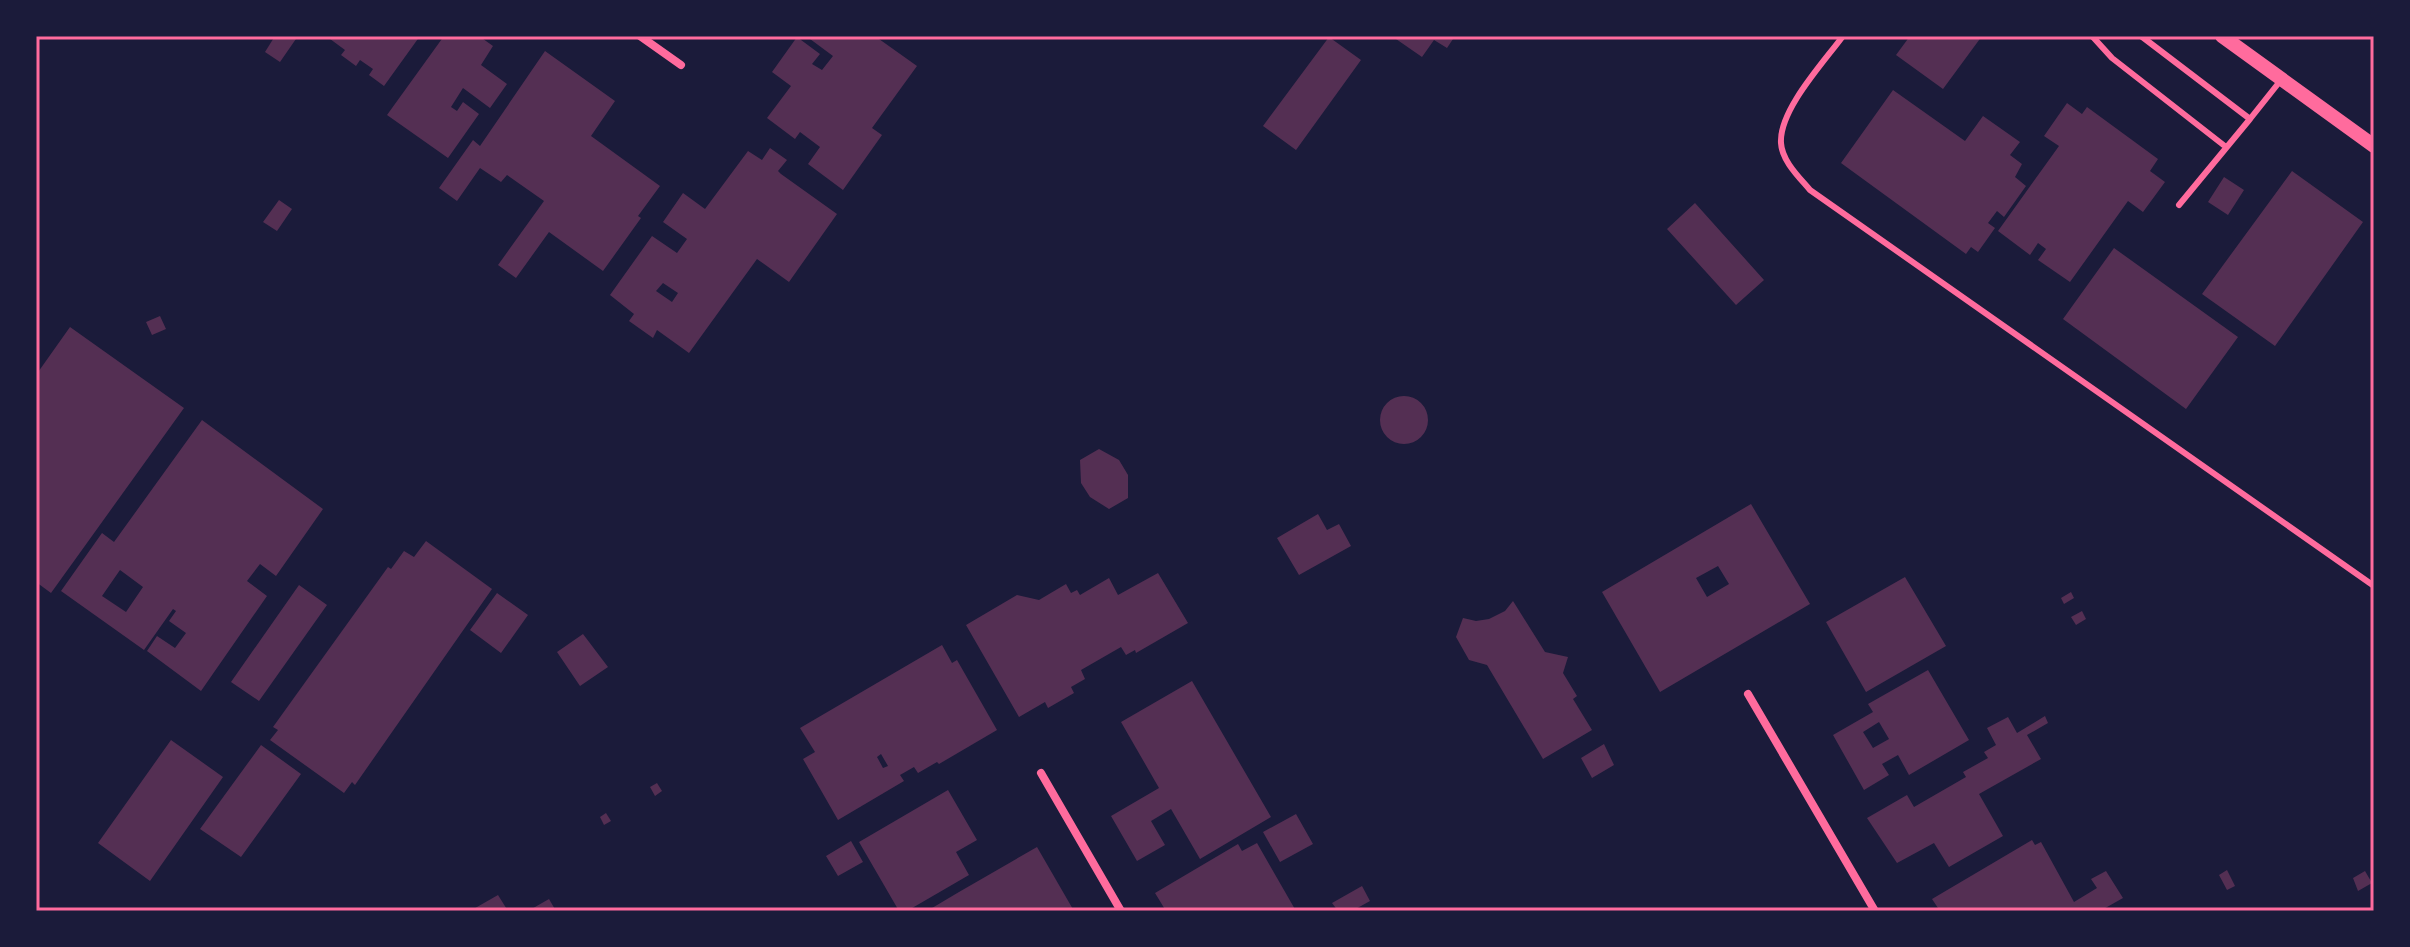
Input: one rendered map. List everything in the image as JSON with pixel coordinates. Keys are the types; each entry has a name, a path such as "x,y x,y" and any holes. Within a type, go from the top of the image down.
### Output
{"street":[{"path":"640,36 681,65"},
{"path":"2222,36 2374,146"},
{"path":"1748,694 1875,911"},
{"path":"1041,773 1121,911"}],"lane":[{"path":"1843,36 1793,105 1783,128 1781,144 1790,167 1810,190 2374,586"},
{"path":"2092,36 2112,58 2226,147"},
{"path":"2141,36 2250,119"},
{"path":"2179,205 2281,80"}],"building":[{"path":"275,36 298,36 280,62 265,52"},
{"path":"326,36 420,36 384,86 369,75 373,69 360,60 356,66 341,55 345,50"},
{"path":"444,36 479,36 493,46 481,65 507,84 490,108 463,88 451,107 457,111 463,102 479,114 448,158 387,115"},
{"path":"806,36 881,36 879,39 917,66 872,128 882,135 843,190 808,164 820,147 800,132 795,139 767,118 791,86 772,72 797,37 820,54 812,64 822,70 833,56"},
{"path":"1398,36 1455,36 1447,48 1434,40 1422,57 1396,39"},
{"path":"1910,36 1982,36 1943,89 1896,55"},
{"path":"1329,37 1361,60 1296,150 1263,126"},
{"path":"545,51 615,101 591,136 660,186 603,271 549,232 516,278 498,265 544,201 507,175 501,182 480,168 457,201 439,188 473,140 480,146"},
{"path":"1893,90 1965,141 1983,116 2020,142 2010,155 2022,164 2015,177 2026,186 2004,217 1997,211 1988,223 1995,228 1978,252 1971,247 1966,254 1841,163"},
{"path":"2067,103 2082,114 2087,107 2158,159 2150,171 2165,182 2143,212 2128,201 2070,282 2038,260 2046,249 2038,243 2030,255 1998,231 2059,146 2044,136"},
{"path":"770,148 787,160 778,171 837,214 789,282 757,259 689,353 657,330 653,338 629,321 634,314 610,295 652,236 677,253 687,239 663,222 683,193 705,209 748,151 762,160","holes":["663,283 678,293 672,302 656,291"]},
{"path":"2292,171 2363,222 2275,346 2202,294"},
{"path":"2224,177 2244,190 2228,215 2208,202"},
{"path":"279,200 292,209 277,231 263,222"},
{"path":"1695,203 1764,280 1736,305 1667,229"},
{"path":"2114,248 2238,337 2186,409 2063,319"},
{"path":"160,316 166,329 152,335 146,322"},
{"path":"70,327 184,408 51,593 36,582 36,375"},
{"path":"1404,396 1421,403 1428,420 1421,437 1404,444 1387,437 1380,420 1387,403"},
{"path":"202,420 323,509 276,576 260,564 247,581 267,596 201,691 147,651 157,636 175,648 186,633 169,621 176,611 173,609 144,650 61,591 102,533 114,542","holes":["120,570 143,587 126,612 102,596"]},
{"path":"1099,449 1119,460 1128,475 1128,498 1109,509 1090,497 1081,483 1080,460"},
{"path":"1751,504 1810,604 1660,692 1602,592","holes":["1718,566 1729,584 1707,597 1696,578"]},
{"path":"1318,514 1327,530 1339,524 1351,546 1299,575 1277,538"},
{"path":"426,541 492,589 355,785 352,782 344,793 270,740 278,730 273,727 388,567 391,569 404,551 414,557"},
{"path":"1158,573 1188,623 1136,653 1135,650 1126,655 1121,647 1081,670 1085,679 1071,687 1074,693 1048,708 1045,702 1019,717 966,625 1017,595 1039,600 1066,584 1071,593 1077,590 1080,595 1109,578 1118,595"},
{"path":"1905,577 1946,646 1866,692 1826,622"},
{"path":"299,585 327,605 259,701 231,682"},
{"path":"2071,592 2074,598 2064,604 2061,598"},
{"path":"497,593 528,615 501,653 470,630"},
{"path":"1513,601 1545,652 1568,657 1563,673 1577,696 1573,699 1592,730 1543,759 1487,665 1469,660 1456,637 1463,618 1476,621 1489,619 1505,611"},
{"path":"2082,611 2086,619 2076,625 2071,617"},
{"path":"583,634 608,667 580,686 557,652"},
{"path":"942,645 952,663 957,660 997,730 939,764 937,762 918,773 914,767 900,775 904,781 838,820 803,759 815,752 800,728","holes":["881,754 888,766 883,768 877,757"]},
{"path":"1928,670 1969,740 1909,775 1898,755 1882,764 1889,775 1864,790 1833,735 1873,712 1868,704","holes":["1879,722 1889,739 1873,748 1863,732"]},
{"path":"1192,681 1271,817 1200,859 1171,809 1151,821 1165,845 1137,861 1111,816 1159,788 1121,722"},
{"path":"2045,716 2048,723 2027,735 2041,759 1979,794 2003,836 1949,867 1934,843 1897,863 1867,818 1907,795 1914,807 1966,777 1963,772 1988,758 1984,752 1996,745 1987,728 2008,717 2017,733"},
{"path":"171,740 223,777 150,881 98,843"},
{"path":"1604,744 1614,765 1592,778 1581,758"},
{"path":"261,745 301,774 241,857 200,829"},
{"path":"657,783 662,791 655,796 650,787"},
{"path":"948,790 977,840 956,852 969,875 907,911 899,911 859,842"},
{"path":"606,813 611,821 604,825 600,817"},
{"path":"1296,814 1313,844 1280,862 1263,832"},
{"path":"2032,840 2035,845 2041,842 2074,902 2097,888 2091,879 2106,871 2123,898 2100,911 1940,911 1932,899"},
{"path":"851,841 863,862 838,876 826,856"},
{"path":"1257,843 1296,911 1166,911 1155,893 1238,844 1242,851"},
{"path":"1037,847 1074,911 927,911 959,892"},
{"path":"2227,870 2235,886 2227,890 2219,875"},
{"path":"2365,871 2372,883 2358,891 2353,878"},
{"path":"1362,886 1370,901 1352,911 1338,911 1332,903"},
{"path":"498,895 508,911 470,911"},
{"path":"549,899 556,911 528,911"}]}
